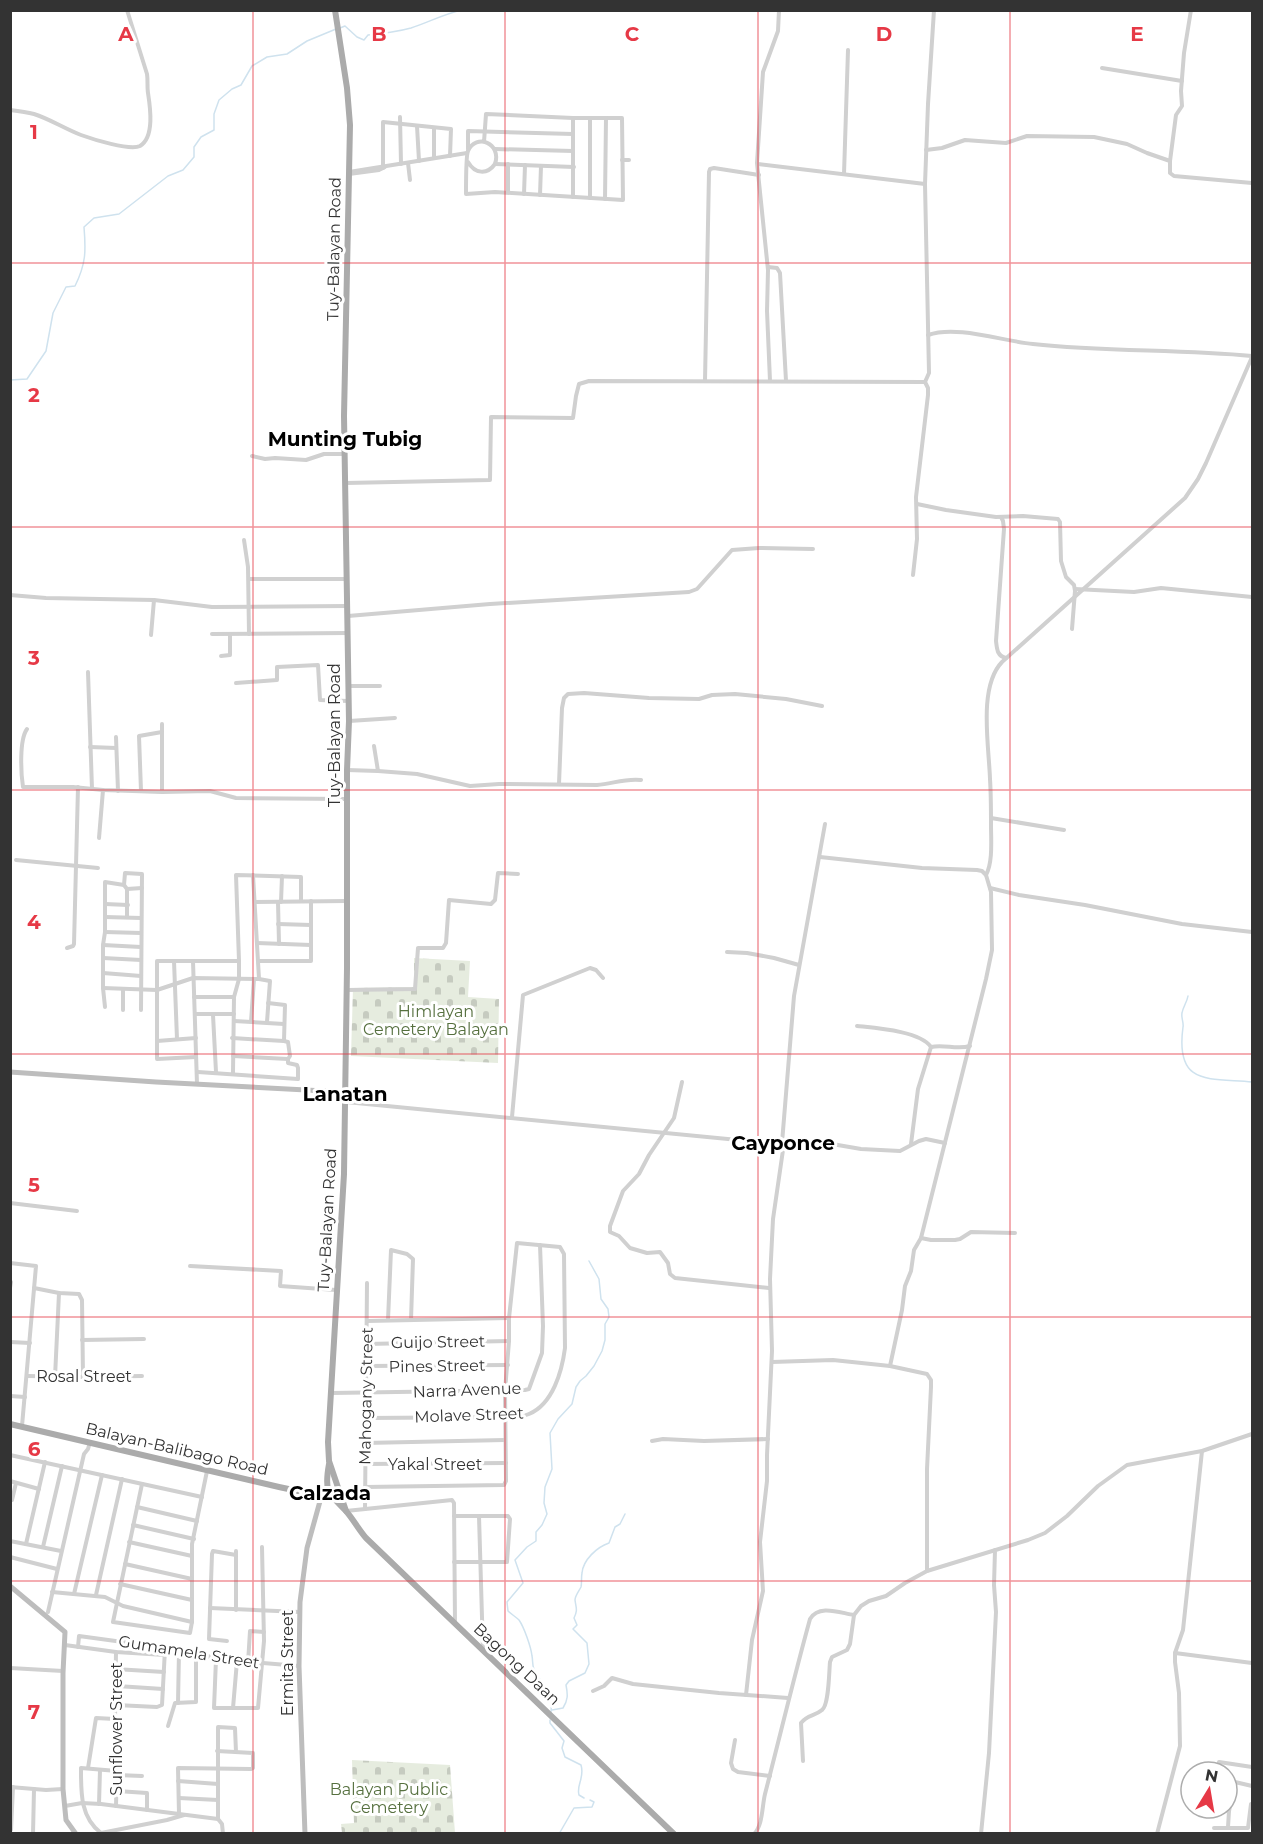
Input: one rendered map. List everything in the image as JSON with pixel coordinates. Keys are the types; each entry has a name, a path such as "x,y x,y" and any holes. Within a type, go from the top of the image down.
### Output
{"main road":[{"name":"Tuy-Balayan Road","path":"326,1494 344,1174 349,721 344,416 349,173 348,104 335,13"},
{"name":"Balayan-Balibago Road","path":"10,1424 312,1494 338,1491"},
{"name":"Tuy-Balayan Road","path":"329,1461 338,1491"},
{"name":"Bagong Daan","path":"338,1491 346,1511 366,1538 674,1833"},
{"name":"Bagong Daan","path":"326,1494 346,1511"}],"street":[{"path":"10,110 35,114 79,134 107,142 133,147 141,145 148,132 151,116 149,82 127,10"},
{"path":"770,381 768,267 758,164 763,72 778,31 779,10"},
{"path":"925,382 929,373 925,183 934,10"},
{"path":"1191,10 1184,53 1182,106 1176,115 1170,173 1174,176 1252,183"},
{"path":"844,174 848,50"},
{"path":"1102,68 1182,81"},
{"path":"484,142 484,131 486,114 622,118 623,200 508,192 466,195 468,131 484,131 573,134"},
{"path":"400,117 401,164"},
{"path":"573,118 573,197"},
{"path":"590,118 590,198"},
{"path":"605,199 606,118"},
{"path":"384,167 383,122 451,129 450,156"},
{"path":"417,126 419,161"},
{"path":"434,128 434,159"},
{"path":"926,150 966,141 1006,143 1027,136 1094,137 1126,144 1170,161"},
{"path":"349,173 468,152 473,144 484,142 495,149 497,157 495,164 488,170 478,171 468,162"},
{"path":"495,149 573,151"},
{"path":"622,160 629,160"},
{"path":"408,162 410,180"},
{"path":"495,164 574,167"},
{"path":"758,164 925,183"},
{"path":"508,165 508,192"},
{"path":"524,194 525,165"},
{"path":"540,195 541,166"},
{"path":"705,381 706,229 709,172 714,168 759,175"},
{"path":"768,267 777,268 780,273 786,381"},
{"path":"890,1366 914,1251 921,1238 992,950 990,888 986,875 990,862 991,818 987,717 989,689 995,671 1181,502 1192,489 1206,463 1252,357 1035,344 962,333 928,335"},
{"path":"346,483 490,480 491,417 573,418 579,384 589,381 925,382"},
{"path":"913,575 917,539 916,497 928,395 925,382"},
{"path":"252,456 265,459 310,460 324,454 345,454"},
{"path":"917,504 1001,517 1058,519 1061,561 1066,577 1075,589 1072,629"},
{"path":"1001,517 1004,529 996,641 998,653 1007,658"},
{"path":"244,540 249,579 249,634"},
{"path":"348,616 490,604 689,592 697,589 732,550 813,549"},
{"path":"249,579 347,579"},
{"path":"1075,589 1134,592 1161,588 1252,597"},
{"path":"10,595 154,600 212,607 348,606"},
{"path":"151,635 154,600"},
{"path":"212,634 348,633"},
{"path":"221,656 230,655 230,634"},
{"path":"236,682 277,680 277,667 318,665 320,700 349,701"},
{"path":"88,672 92,789"},
{"path":"349,686 380,686"},
{"path":"559,784 562,708 564,698 568,694 699,699 712,695 735,694 769,696 822,706"},
{"path":"349,721 395,718"},
{"path":"162,724 162,792"},
{"path":"27,729 22,737 22,787 78,787 162,792 210,791 236,798 347,799"},
{"path":"141,791 139,736 162,732"},
{"path":"116,737 118,791"},
{"path":"374,746 378,771"},
{"path":"90,747 116,748"},
{"path":"347,770 417,774 470,786 606,784 627,779 641,780"},
{"path":"67,948 74,944 78,787"},
{"path":"99,838 103,790"},
{"path":"991,818 1064,830"},
{"path":"746,1695 752,1640 763,1591 760,1542 768,1481 772,1324 770,1288 794,996 825,824"},
{"path":"820,857 922,868 977,870 986,875"},
{"path":"16,860 98,868"},
{"path":"127,917 125,873 142,874 141,1010"},
{"path":"346,990 415,988 417,950 421,947 443,948 446,944 449,900 491,904 495,900 498,873 518,874"},
{"path":"233,1073 234,997 239,961 236,875 301,877 301,901"},
{"path":"251,1022 258,961 253,875"},
{"path":"279,944 278,924 282,876"},
{"path":"105,1007 103,945 105,882 142,888"},
{"path":"990,888 1182,924 1252,932"},
{"path":"258,961 310,961 311,901"},
{"path":"255,902 347,901"},
{"path":"105,904 128,904"},
{"path":"105,917 141,918"},
{"path":"278,924 311,926"},
{"path":"105,932 141,933"},
{"path":"257,943 311,945"},
{"path":"103,945 141,946"},
{"path":"727,952 747,953 799,965"},
{"path":"103,958 141,960"},
{"path":"193,960 197,1084"},
{"path":"196,1057 157,1059 157,961 239,961"},
{"path":"174,961 177,1039"},
{"path":"512,1117 523,995 590,968 596,970 603,978"},
{"path":"103,973 141,976"},
{"path":"103,988 157,990 193,978 270,981 267,1022"},
{"path":"123,990 123,1010"},
{"path":"194,997 234,997"},
{"path":"268,1003 285,1005 284,1041"},
{"path":"195,1014 234,1014"},
{"path":"213,1015 216,1072"},
{"path":"234,1021 285,1024"},
{"path":"857,1026 903,1033 928,1042 931,1047 918,1089 911,1144"},
{"path":"157,1041 196,1038"},
{"path":"198,1072 298,1079 297,1065 288,1063 290,1056 288,1042 232,1038"},
{"path":"931,1047 970,1046"},
{"path":"233,1056 288,1059"},
{"path":"10,1072 344,1092"},
{"path":"682,1082 674,1118 639,1174 623,1191 610,1226 610,1232 619,1236 630,1248 647,1253 660,1252 668,1263 670,1275 675,1278 770,1288"},
{"path":"345,1102 665,1133 782,1143 832,1144 861,1149 900,1151 926,1139 945,1143"},
{"path":"10,1203 77,1211"},
{"path":"921,1238 956,1240 971,1232 1016,1233"},
{"name":"Molave Street","path":"366,1418 522,1416 544,1405 563,1363 566,1327 564,1254 560,1247 517,1243 509,1318"},
{"name":"Narra Avenue","path":"332,1394 529,1389 542,1353 540,1245"},
{"path":"388,1320 391,1250 407,1254 412,1258 411,1320"},
{"path":"10,1263 36,1266 22,1426"},
{"path":"189,1266 281,1271 280,1286 336,1290"},
{"path":"10,1288 11,1282"},
{"name":"Mahogany Street","path":"365,1509 367,1283"},
{"path":"34,1288 79,1294 82,1300 83,1377"},
{"path":"55,1377 59,1293"},
{"path":"365,1488 504,1485 506,1480 505,1391 509,1341 509,1318 367,1321"},
{"path":"82,1340 144,1339"},
{"name":"Guijo Street","path":"366,1344 509,1341"},
{"path":"10,1342 30,1343"},
{"path":"771,1362 825,1359 890,1366 927,1374 931,1380 927,1468 927,1571"},
{"name":"Pines Street","path":"366,1366 508,1365"},
{"name":"Rosal Street","path":"27,1376 141,1376"},
{"path":"10,1396 25,1397"},
{"path":"803,1761 801,1723 810,1715 823,1710 826,1704 832,1657 847,1650 854,1615 869,1600 886,1596 927,1571 1028,1540 1054,1527 1098,1486 1127,1465 1202,1451 1252,1434"},
{"path":"652,1441 663,1439 704,1441 768,1439"},
{"path":"365,1443 505,1440"},
{"path":"48,1612 84,1454 81,1448 86,1441"},
{"path":"1157,1833 1180,1746 1179,1693 1175,1653 1183,1630 1202,1451"},
{"path":"10,1455 202,1497"},
{"path":"26,1544 45,1462"},
{"name":"Yakal Street","path":"365,1464 506,1463"},
{"path":"43,1547 62,1466"},
{"path":"142,1484 113,1622 190,1633 192,1556 207,1470"},
{"path":"74,1594 102,1475"},
{"path":"96,1595 122,1479"},
{"path":"10,1481 39,1488"},
{"path":"12,1500 16,1483"},
{"name":"Ermita Street","path":"305,1833 298,1666 300,1612 307,1548 326,1494"},
{"path":"346,1511 452,1500 454,1503 455,1624"},
{"path":"137,1507 198,1521"},
{"path":"454,1516 508,1516 510,1519 508,1561 454,1562"},
{"path":"479,1516 483,1651"},
{"path":"133,1525 194,1539"},
{"path":"10,1540 61,1551"},
{"path":"129,1542 192,1556"},
{"path":"216,1659 214,1708 258,1708 264,1632 262,1548"},
{"path":"981,1833 996,1612 995,1550"},
{"path":"227,1641 209,1639 213,1551 236,1553 236,1610"},
{"path":"10,1557 57,1569"},
{"path":"125,1564 192,1579"},
{"path":"120,1584 192,1600"},
{"path":"10,1586 65,1632 63,1789 66,1820 76,1833"},
{"path":"52,1592 96,1595 123,1606 192,1622"},
{"path":"210,1608 300,1612"},
{"path":"754,1833 759,1825 788,1698 812,1616 816,1612 829,1610 854,1615"},
{"path":"248,1662 250,1631 264,1632"},
{"name":"Gumamela Street","path":"78,1647 79,1636 196,1652 216,1659 298,1666"},
{"path":"65,1645 116,1652 165,1655"},
{"path":"116,1705 157,1707 162,1705 165,1649"},
{"path":"178,1703 179,1651"},
{"name":"Sunflower Street","path":"116,1652 115,1719 118,1725 116,1806"},
{"path":"168,1726 175,1703 196,1702 196,1652"},
{"path":"1175,1653 1252,1663"},
{"path":"233,1708 237,1661"},
{"path":"10,1668 63,1671"},
{"path":"115,1669 164,1672"},
{"path":"592,1691 604,1686 612,1678 633,1684 788,1698"},
{"path":"117,1686 163,1689"},
{"path":"88,1768 96,1718 115,1719"},
{"path":"223,1833 222,1824 218,1819 216,1728 235,1727 236,1752"},
{"path":"735,1740 731,1763 733,1769 738,1772 770,1776"},
{"path":"179,1814 178,1768 253,1769 253,1753 217,1751"},
{"path":"142,1776 81,1768 82,1803 91,1824 101,1833 106,1833 184,1815"},
{"path":"99,1804 100,1770"},
{"path":"178,1781 218,1784"},
{"path":"11,1830 12,1787 63,1789"},
{"path":"33,1833 34,1789"},
{"path":"117,1791 147,1793 147,1810"},
{"path":"178,1798 218,1800"},
{"path":"65,1806 82,1803 99,1804 218,1819"},
{"path":"1214,1828 1248,1828 1252,1804"},
{"path":"1228,1820 1228,1827"}],"green space":[{"name":"Himlayan Cemetery Balayan","path":"414,958 470,961 468,997 499,999 498,1063 351,1056 353,988 414,987"},
{"name":"Balayan Public Cemetery","path":"352,1760 450,1765 455,1833 342,1833 341,1824 354,1823"}],"waterway":[{"name":"Munting Tubig","path":"340,28 345,26 364,40 368,35 411,28 462,10"},
{"name":"Munting Tubig","path":"10,380 27,379 46,351 53,313 66,287 75,286 81,271 85,250 84,227 94,218 119,214 168,176 183,170 194,157 194,147 201,137 214,130 214,114 219,100 241,85 252,66 267,57 287,54 307,41 336,29"},
{"path":"1188,996 1182,1013 1182,1046 1184,1060 1190,1069 1198,1075 1209,1078 1252,1082"},
{"path":"551,1712 550,1699 533,1667 525,1632 519,1620 508,1611 507,1602 523,1583 515,1560 536,1541 536,1532 547,1514 544,1503 545,1487 552,1469 550,1433 558,1419 572,1404 576,1387 594,1366 605,1340 608,1309 601,1299 599,1279 589,1261"},
{"path":"552,1710 563,1708 567,1697 566,1685 585,1673 589,1664 587,1643 573,1629 577,1625 574,1618 575,1600 581,1587 583,1568 591,1555 609,1543 615,1527 620,1524 625,1514"},
{"path":"550,1720 564,1741 562,1748 565,1757 581,1765 582,1774 578,1791 579,1795 584,1798"},
{"path":"559,1834 574,1808 592,1807 594,1802 590,1800"}],"district":[{"name":"Munting Tubig","path":"345,439"},
{"name":"Lanatan","path":"345,1094"},
{"name":"Cayponce","path":"783,1143"},
{"name":"Calzada","path":"330,1493"}]}
